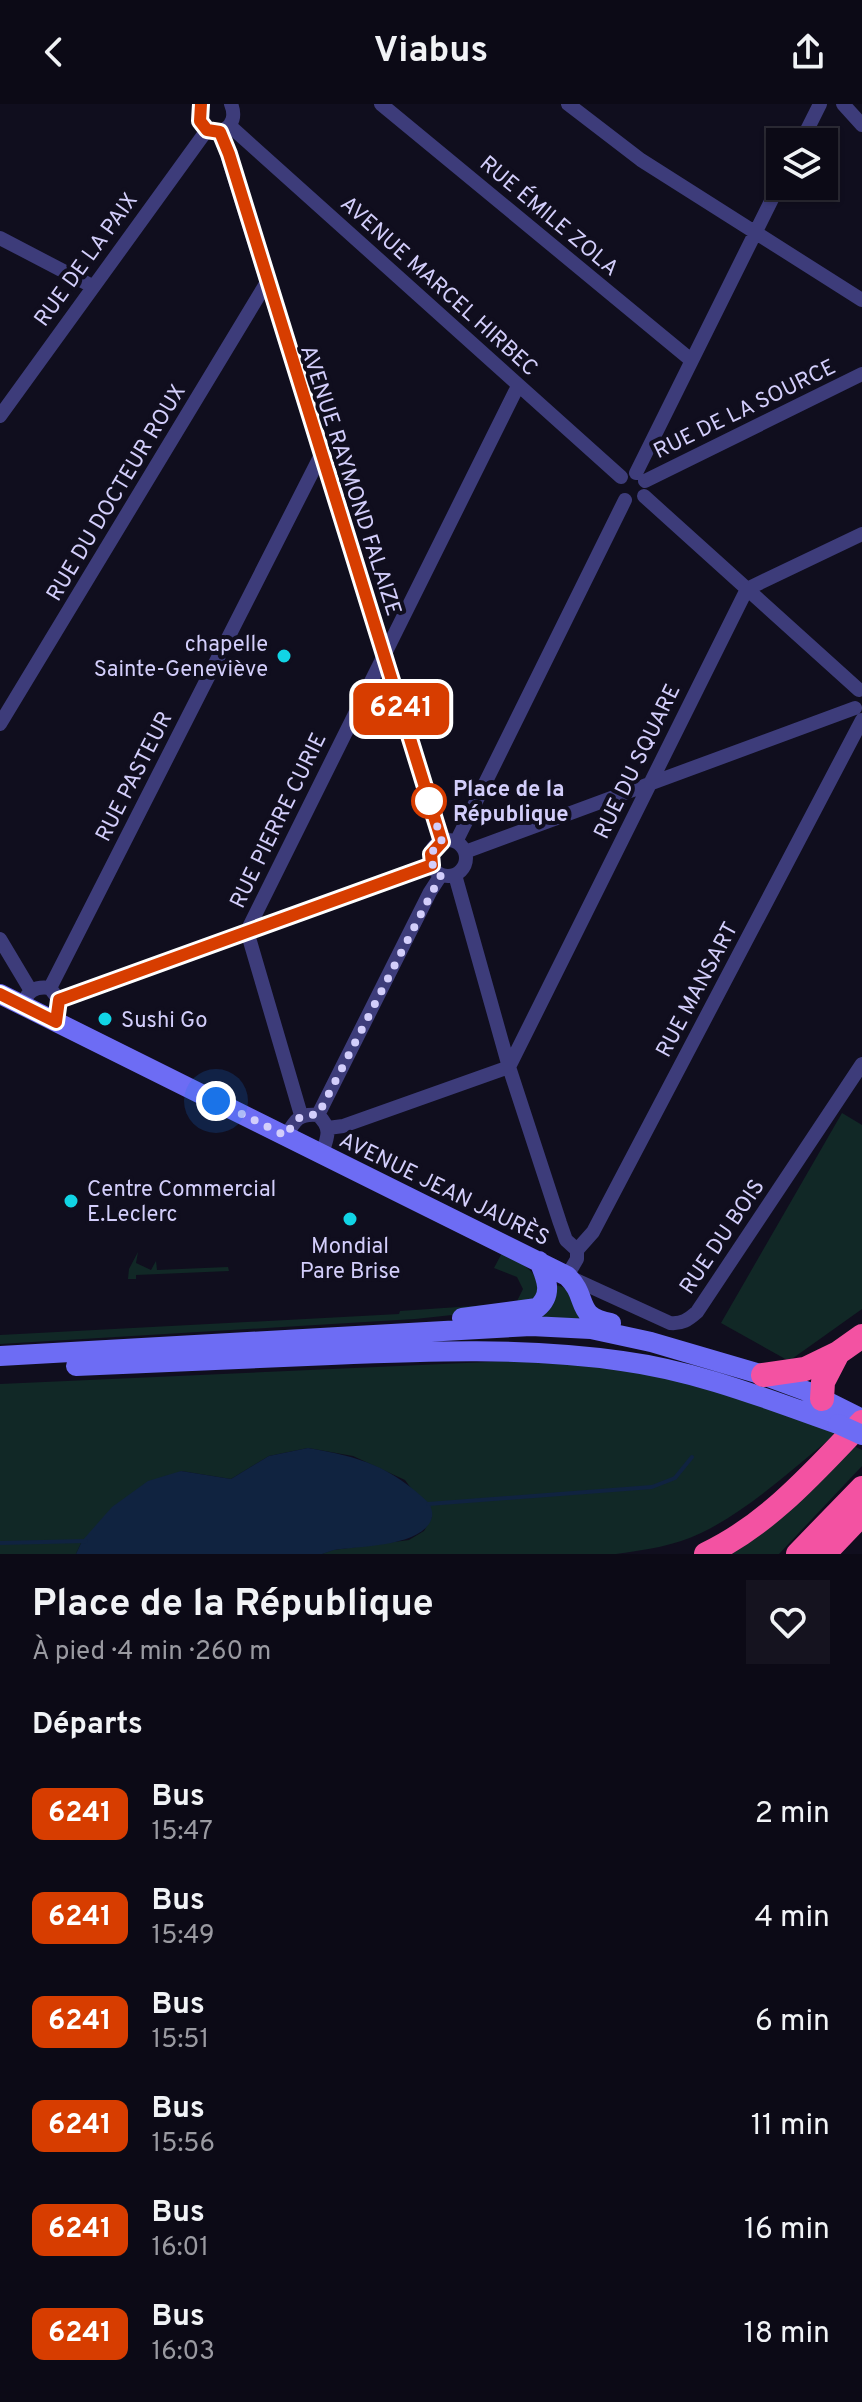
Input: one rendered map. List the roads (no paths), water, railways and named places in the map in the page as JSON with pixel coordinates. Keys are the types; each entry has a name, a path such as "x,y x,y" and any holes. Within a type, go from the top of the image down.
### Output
{"highway":[{"path":"763,1375 800,1371 838,1353 862,1336"},
{"path":"706,1554 733,1540 768,1513 843,1416 823,1382 838,1353"},
{"path":"798,1554 862,1488"},
{"path":"824,1554 862,1514"}],"main road":[{"name":"AVENUE JEAN JAURÈS","path":"0,994 26,998 56,1022 567,1276"},
{"path":"405,1334 451,1320 537,1308 543,1303 548,1285 539,1261"},
{"path":"567,1276 578,1286 582,1305 591,1317 625,1326 651,1342"},
{"path":"0,1356 531,1326 591,1329 651,1342 763,1375 843,1416 862,1435"},
{"path":"0,1369 405,1352 538,1353 622,1361 675,1371 843,1416"}],"street":[{"name":"AVENUE RAYMOND FALAIZE","path":"201,104 200,121 219,129 384,652 454,845"},
{"path":"219,129 234,117 231,104"},
{"name":"RUE ÉMILE ZOLA","path":"381,104 691,360"},
{"path":"568,104 641,160 862,300"},
{"path":"808,128 820,104"},
{"path":"843,104 862,125"},
{"name":"RUE DE LA PAIX","path":"0,416 92,286 219,129"},
{"name":"AVENUE MARCEL HIRBEC","path":"219,129 518,386 636,481 747,589 860,689"},
{"path":"0,939 26,998 39,987 54,994 247,931 442,871 463,868 454,845 625,500 617,489 636,481 691,360 772,200"},
{"path":"0,238 92,286"},
{"name":"RUE DU DOCTEUR ROUX","path":"0,724 267,282"},
{"name":"RUE DE LA SOURCE","path":"625,500 637,500 636,481 862,374"},
{"name":"RUE PIERRE CURIE","path":"247,931 518,386"},
{"name":"RUE PASTEUR","path":"56,1022 54,994 321,455"},
{"path":"747,589 862,534"},
{"name":"RUE DU SQUARE","path":"509,1067 747,589"},
{"name":"RUE MANSART","path":"567,1276 577,1259 577,1250 593,1232 860,715 854,699 860,689"},
{"path":"577,1250 566,1240 442,871 431,854 860,715"},
{"path":"318,1115 442,871"},
{"path":"247,931 301,1115"},
{"name":"RUE DU BOIS","path":"567,1276 670,1323 689,1320 862,1064"},
{"path":"328,1128 343,1126 509,1067"},
{"path":"286,1136 301,1115 318,1115"},
{"path":"318,1115 328,1128 329,1135 322,1153"}],"water":[{"path":"308,1448 374,1465 402,1480 430,1504 432,1515 427,1527 404,1540 322,1554 76,1554 82,1541 112,1507 148,1481 181,1471 231,1479 269,1456"}],"waterway":[{"path":"428,1504 652,1487 675,1478 692,1457"},
{"path":"0,1543 86,1541"}],"place":[{"name":"chapelle Sainte-Geneviève","path":"284,656"},
{"name":"Place de la République","path":"429,801"},
{"name":"Sushi Go","path":"105,1019"},
{"name":"Centre Commercial E.Leclerc","path":"71,1201"},
{"name":"Mondial Pare Brise","path":"350,1219"}]}
